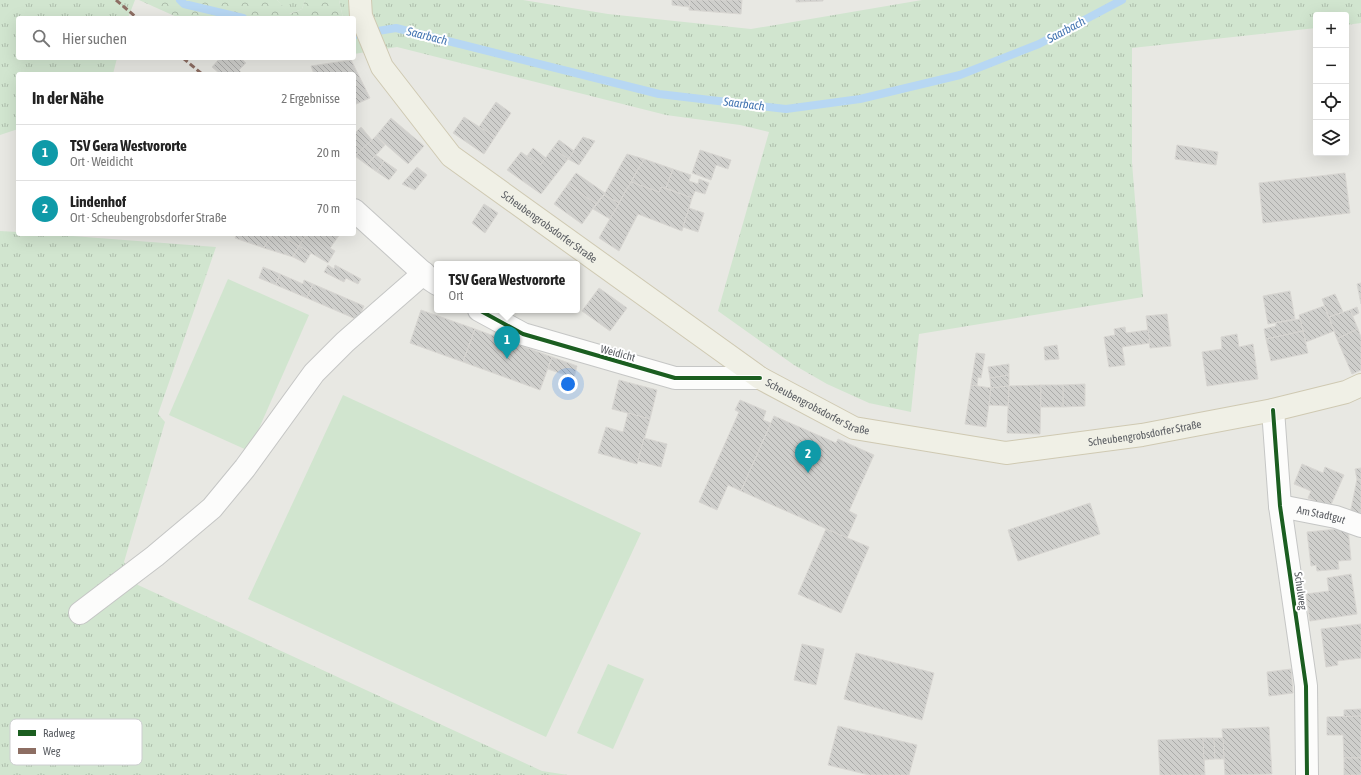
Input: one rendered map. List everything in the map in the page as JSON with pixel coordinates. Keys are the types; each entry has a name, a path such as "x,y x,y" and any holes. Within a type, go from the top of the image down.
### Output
{"main road":[{"name":"Scheubengrobsdorfer Straße","path":"361,8 382,67 451,156 760,378 854,428 1006,453 1142,435 1273,410 1346,392 1361,385"}],"street":[{"path":"80,613 155,556 212,508 245,468 314,373 345,342 430,278 356,212"},
{"name":"Weidicht","path":"484,313 523,334 675,378 760,378"},
{"name":"Schulweg","path":"1273,410 1280,506 1306,686 1307,775"},
{"name":"Am Stadtgut","path":"1280,506 1336,517 1361,526"}],"green space":[{"path":"0,0 135,0 129,16 16,16 16,60 116,60 114,72 16,72 16,130 0,135"},
{"path":"139,0 277,0 290,14 302,9 305,0 339,0 343,16 175,16"},
{"path":"277,0 305,0 302,9 289,14"},
{"path":"339,0 523,0 608,14 751,29 922,0 1361,0 1361,23 1349,25 1349,12 1313,12 1313,28 1132,48 1132,163 1143,297 919,334 911,412 869,403 827,384 794,365 718,311 769,132 740,125 666,115 397,47 356,54 356,16 343,16"},
{"path":"0,231 16,232 16,236 72,236 216,247 158,414 165,422 124,562 138,585 542,771 568,775 0,775"},
{"path":"228,279 309,315 249,451 169,415"},
{"path":"343,395 641,533 546,737 248,599"},
{"path":"608,664 644,679 613,749 577,733"}],"building":[{"path":"672,0 690,0 689,7 672,5"},
{"path":"690,0 742,0 741,14 689,10"},
{"path":"796,0 823,0 823,1 796,2"},
{"path":"218,60 243,60 246,63 239,70 241,72 218,72 212,67"},
{"path":"351,60 370,98 356,104 356,72 313,72 311,66"},
{"path":"496,102 511,113 495,137 479,127"},
{"path":"464,117 495,137 484,154 453,133"},
{"path":"391,118 424,146 408,164 376,136"},
{"path":"361,127 372,140 356,156 356,132"},
{"path":"376,136 385,145 367,165 356,157"},
{"path":"583,137 595,141 579,165 568,159"},
{"path":"559,140 574,151 568,159 553,148"},
{"path":"1177,145 1218,152 1216,165 1175,159"},
{"path":"533,148 546,158 540,165 527,156"},
{"path":"553,148 568,159 541,194 507,170 521,152 540,165"},
{"path":"700,150 731,160 728,169 716,165 711,180 692,173"},
{"path":"627,154 644,159 619,203 604,195"},
{"path":"376,155 384,161 377,172 367,165"},
{"path":"644,159 673,169 666,188 661,187 659,192 631,182"},
{"path":"384,161 397,170 389,180 377,172"},
{"path":"417,167 427,175 415,190 402,184"},
{"path":"673,169 691,175 689,181 698,184 699,179 709,183 705,194 695,191 692,198 666,188"},
{"path":"576,173 605,193 596,204 568,184"},
{"path":"1345,173 1350,213 1263,223 1259,183"},
{"path":"631,182 659,192 661,187 692,198 682,231 638,214 619,251 599,238"},
{"path":"568,184 596,204 582,224 554,204"},
{"path":"604,195 619,203 610,219 593,209"},
{"path":"484,204 498,213 485,233 472,223"},
{"path":"689,208 704,213 698,232 683,227"},
{"path":"236,236 271,236 264,248 235,238"},
{"path":"271,236 281,236 299,246 293,257 264,248"},
{"path":"281,236 306,236 299,246"},
{"path":"306,236 339,236 330,248 335,251 328,263 299,246"},
{"path":"299,246 311,253 305,263 293,257"},
{"path":"328,265 334,269 335,265 361,279 358,284 346,278 344,282 324,272"},
{"path":"263,267 280,274 276,285 259,278"},
{"path":"280,274 303,284 304,280 313,284 307,298 276,285"},
{"path":"1361,283 1361,304 1357,284"},
{"path":"313,284 364,306 358,320 307,298"},
{"path":"599,288 627,308 610,331 582,311"},
{"path":"1290,291 1295,319 1268,324 1263,296"},
{"path":"1335,294 1343,312 1329,317 1322,299"},
{"path":"1324,306 1334,331 1306,342 1299,315"},
{"path":"1357,307 1359,313 1353,316 1350,310"},
{"path":"421,310 475,329 463,362 410,343"},
{"path":"1350,310 1358,329 1337,339 1329,317"},
{"path":"1167,314 1171,346 1150,348 1146,316"},
{"path":"1300,319 1303,331 1266,339 1264,329 1276,326 1276,323"},
{"path":"1125,327 1126,333 1148,330 1150,343 1122,347 1125,365 1109,367 1104,337 1115,335 1114,329"},
{"path":"475,329 552,357 540,390 463,362"},
{"path":"1358,329 1361,337 1361,370 1352,374 1337,339"},
{"path":"1303,331 1308,353 1271,361 1266,339"},
{"path":"1237,334 1239,347 1253,344 1258,379 1207,386 1202,352 1222,349 1221,337"},
{"path":"1057,345 1059,359 1045,360 1044,347"},
{"path":"976,353 985,354 981,378 978,377 977,386 971,385"},
{"path":"552,357 577,366 574,378 548,369"},
{"path":"1009,364 1009,375 990,378 988,367"},
{"path":"1009,375 1009,386 991,388 990,378"},
{"path":"619,380 657,390 650,419 612,409"},
{"path":"1085,384 1085,406 1063,407 1063,385"},
{"path":"971,385 991,388 986,427 965,424"},
{"path":"1041,385 1040,434 1007,433 1009,386"},
{"path":"1041,385 1063,385 1063,407 1041,407"},
{"path":"1009,386 1008,406 989,405 991,388"},
{"path":"740,400 766,411 763,420 771,423 741,491 728,485 717,510 699,502 739,412 735,410"},
{"path":"628,413 650,419 637,464 598,453 606,427 623,432"},
{"path":"774,416 836,443 838,439 874,455 849,511 857,515 847,538 741,491"},
{"path":"644,438 667,444 661,467 638,461"},
{"path":"1302,464 1323,473 1325,467 1344,475 1330,507 1308,498 1311,491 1294,484"},
{"path":"1361,468 1361,480 1357,479 1355,469"},
{"path":"1357,479 1361,480 1361,518 1350,514"},
{"path":"1090,503 1100,534 1018,561 1008,530"},
{"path":"1348,528 1351,560 1338,561 1339,569 1317,571 1316,565 1311,566 1307,532"},
{"path":"826,529 869,547 841,613 798,594"},
{"path":"1351,574 1357,614 1310,621 1306,594 1329,591 1327,578"},
{"path":"1361,624 1361,658 1337,661 1338,665 1326,667 1321,629"},
{"path":"802,644 824,649 816,685 794,680"},
{"path":"856,653 934,673 922,720 844,699"},
{"path":"1291,669 1293,693 1269,696 1267,672"},
{"path":"1361,709 1361,716 1344,717 1344,710"},
{"path":"1361,716 1361,758 1344,758 1343,735 1327,735 1327,717"},
{"path":"838,726 917,745 909,775 869,775 828,765"},
{"path":"1269,727 1272,774 1225,775 1222,729"},
{"path":"1203,738 1205,775 1160,775 1158,740"},
{"path":"1203,738 1214,738 1215,759 1204,760"},
{"path":"1214,738 1223,738 1224,759 1215,759"},
{"path":"1344,758 1361,758 1361,775 1344,775"}],"waterway":[{"name":"Saarbach","path":"180,0 184,4 235,16"},
{"name":"Saarbach","path":"356,35 396,28 659,94 786,109 860,99 960,75 1039,44 1122,0"}],"marked path":[{"path":"116,0 135,16"},
{"path":"185,60 200,72"}],"cycle path":[{"path":"484,313 523,334 675,378 760,378"},
{"path":"1273,410 1280,506 1306,686 1307,775"}],"place":[{"name":"TSV Gera Westvororte","path":"507,359"},
{"name":"Lindenhof","path":"808,473"}]}
